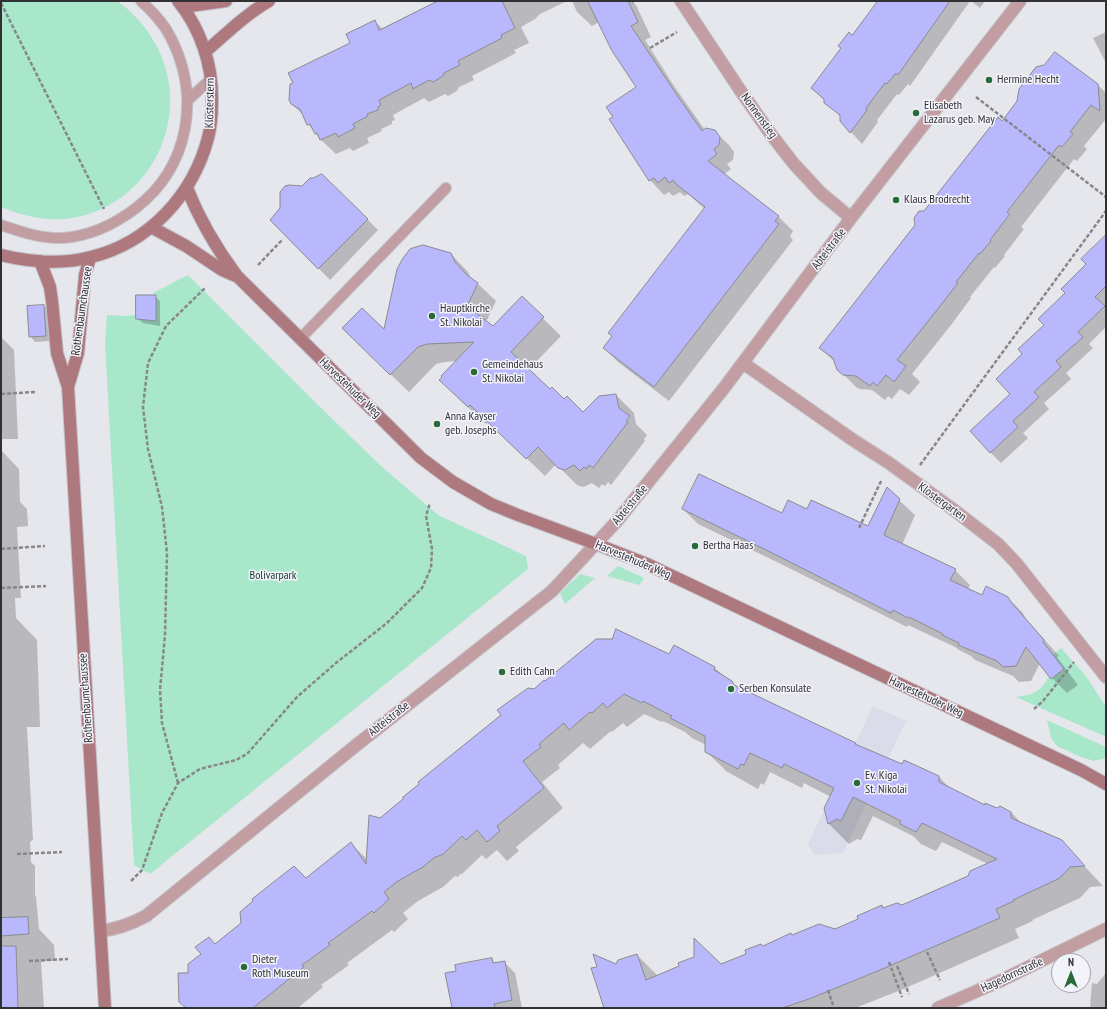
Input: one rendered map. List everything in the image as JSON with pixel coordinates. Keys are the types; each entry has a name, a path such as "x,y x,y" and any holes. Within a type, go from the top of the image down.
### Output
{"main road":[{"path":"180,4 226,1"},
{"path":"205,52 260,6 269,1"},
{"name":"Klosterstern","path":"1,254 18,259 60,262 90,258 113,250 136,238 151,227 170,210 187,188 203,154 209,137 212,112 211,79 205,52 196,29 180,4"},
{"name":"Harvestehuder Weg","path":"187,188 205,229 217,250 237,276 421,458 453,482 491,504 647,564 1080,770 1106,784"},
{"name":"Harvestehuder Weg","path":"151,227 186,246 222,270 237,276"},
{"name":"Rothenbaumchaussee","path":"68,387 78,353 85,275 90,258"},
{"name":"Rothenbaumchaussee","path":"40,261 50,287 57,353 68,387 105,1008"},
{"name":"Harvestehuder Weg","path":"1080,770 1106,775"}],"street":[{"name":"Nonnenstieg","path":"682,1 740,90 794,164 821,192 851,218"},
{"name":"Abteistraße","path":"101,931 133,923 146,916 354,747 552,591 617,521 743,363 851,218 1020,1"},
{"name":"Klostergarten","path":"743,363 853,440 889,463 998,544 1022,569 1106,677"},
{"name":"Hagedornstraße","path":"938,1008 1000,981 1106,929"}],"lane":[{"path":"1,225 20,232 63,238 98,230 126,216 146,200 171,168 182,142 188,111 184,74 170,35 160,20 141,1"},
{"path":"188,100 211,79"},
{"path":"300,339 446,188"}],"path":[{"path":"1,3 111,224"},
{"path":"650,48 677,32"},
{"path":"976,97 1106,197"},
{"path":"919,467 1106,211"},
{"path":"258,265 283,239"},
{"path":"178,783 162,723 160,690 165,635 167,554 162,507 148,449 143,407 148,363 166,326 205,288"},
{"path":"1,394 36,392"},
{"path":"859,528 884,475"},
{"path":"131,881 142,870 162,813 178,783 200,769 236,760 247,754 297,697 336,663 387,623 422,588 431,568 432,549 426,516 430,503"},
{"path":"1,549 45,546"},
{"path":"1,588 46,586"},
{"path":"1034,709 1043,701 1076,659"},
{"path":"16,854 62,852"},
{"path":"927,952 940,980"},
{"path":"29,961 68,959"},
{"path":"889,962 902,997"},
{"path":"897,966 909,994"},
{"path":"828,990 834,1008"}],"shaded area":[{"name":"Ev. Kiga St. Nikolai","path":"873,706 906,721 843,853 814,855 808,844"}],"green space":[{"path":"1,1 116,1 130,11 144,26 164,63 170,92 169,120 160,148 146,173 126,193 101,209 72,218 44,219 18,213 1,207"},
{"name":"Bolivarpark","path":"188,275 381,466 438,515 526,556 528,569 150,874 134,865 105,344 107,315 125,316 155,313 153,293"},
{"path":"618,566 644,578 639,585 607,576"},
{"path":"580,574 595,578 565,604 560,593"},
{"path":"1061,648 1086,676 1106,707 1106,735 1104,736 1016,697 1034,693 1044,685 1052,668 1053,655"},
{"path":"1047,720 1106,747 1106,758 1094,761 1057,746 1051,738"}],"building":[{"path":"438,1 502,1 515,28 501,35 502,38 458,61 460,65 444,73 443,76 433,82 429,80 413,89 411,83 379,100 381,105 378,107 378,110 367,114 368,116 353,124 355,128 338,137 336,133 320,140 310,124 307,125 300,109 291,104 289,100 290,84 293,83 288,73 350,43 346,34 375,20 379,30"},
{"path":"588,1 628,1 638,22 631,26 679,98 702,131 706,128 715,130 720,137 719,145 714,149 717,154 708,161 779,216 775,221 779,224 654,387 603,348 612,336 608,333 705,207 673,180 669,183 665,177 658,183 654,178 649,181 609,119 613,117 606,107 636,87 612,51"},
{"path":"878,1 950,1 898,75 896,73 887,84 885,83 866,108 867,110 850,133 840,121 840,115 824,103 824,99 811,88 841,48 838,46 849,32 852,35"},
{"path":"1055,52 1098,84 1100,111 1091,105 1070,132 1073,134 1062,147 1059,145 1007,212 1010,214 990,240 991,241 980,254 979,253 956,282 958,283 897,360 906,366 894,382 886,375 877,386 873,382 870,386 856,376 843,375 837,370 833,358 819,348 915,225 914,218 919,211 924,211 998,117 1002,121 1017,101 1019,89 1036,67 1044,65"},
{"path":"322,174 368,219 318,269 270,220 280,208 280,192 285,186 302,186 310,178"},
{"path":"1106,235 1106,286 1095,297 1105,306 1078,332 1083,337 1056,361 1061,367 1034,392 1039,397 1013,421 1018,427 990,453 970,431 1010,394 996,379 1022,354 1018,349 1044,325 1038,319 1065,293 1061,289 1086,264 1081,259"},
{"path":"423,245 451,253 455,262 467,275 478,283 467,306 493,326 522,296 544,317 511,352 550,389 552,387 564,399 567,396 583,412 599,396 616,394 619,408 630,416 626,421 628,422 593,468 589,465 587,469 584,467 580,471 574,465 565,470 558,468 538,447 526,459 470,405 468,407 439,380 442,377 441,376 474,342 427,344 418,347 390,375 342,328 362,308 384,329 397,269 410,249"},
{"path":"136,295 156,295 156,321 136,319"},
{"path":"44,305 46,336 29,337 27,306"},
{"path":"699,474 782,513 788,500 807,509 811,500 868,526 887,487 900,499 884,535 956,569 950,580 982,595 986,586 1008,597 1044,640 1043,642 1064,669 1051,679 1026,647 1016,666 1003,667 997,661 958,645 959,643 909,617 908,618 893,610 891,613 682,509"},
{"path":"616,629 669,654 674,645 715,667 714,670 732,681 734,685 856,743 855,744 902,764 904,760 939,776 939,782 985,805 985,803 997,808 1000,806 1011,812 1011,818 1062,840 1085,866 1070,867 1060,878 996,909 1000,918 880,970 809,999 782,1008 604,1008 591,968 597,967 593,954 616,964 618,960 637,954 646,980 679,966 678,963 694,957 694,938 721,964 746,954 745,950 761,944 763,946 791,933 792,935 819,924 835,929 858,919 857,916 882,905 883,908 897,903 902,905 968,876 970,871 997,859 922,823 916,832 900,824 901,821 853,797 841,821 837,819 828,824 824,808 834,788 784,764 782,768 750,753 744,765 741,764 738,769 705,752 705,736 670,718 672,716 643,701 642,703 624,694 607,708 603,703 569,730 564,723 539,744 541,747 523,761 544,788 497,826 500,831 487,842 477,830 466,840 462,836 442,855 435,857 423,867 398,881 384,892 389,899 374,913 372,911 328,943 330,945 302,965 304,967 253,1008 186,1008 179,1002 178,973 188,973 188,964 201,954 195,947 209,937 215,944 241,923 240,912 253,901 252,899 294,866 306,878 351,842 366,864 369,815 380,818 419,784 418,782 501,715 497,710 528,688 534,689 596,639 612,639"},
{"path":"28,917 29,934 1,936 1,918"},
{"path":"1,946 16,946 18,1008 1,1008"},
{"path":"492,958 493,963 505,961 512,1000 494,1004 495,1008 452,1008 445,973 456,971 455,965"}],"place":[{"name":"Hermine Hecht","path":"989,80"},
{"name":"Elisabeth Lazarus geb. May","path":"916,113"},
{"name":"Klaus Brodrecht","path":"896,200"},
{"name":"Hauptkirche St. Nikolai","path":"432,316"},
{"name":"Gemeindehaus St. Nikolai","path":"474,372"},
{"name":"Anna Kayser geb. Josephs","path":"437,424"},
{"name":"Bertha Haas","path":"695,546"},
{"name":"Edith Cahn","path":"502,672"},
{"name":"Serben Konsulate","path":"731,689"},
{"name":"Ev. Kiga St. Nikolai","path":"857,783"},
{"name":"Dieter Roth Museum","path":"244,967"}]}
